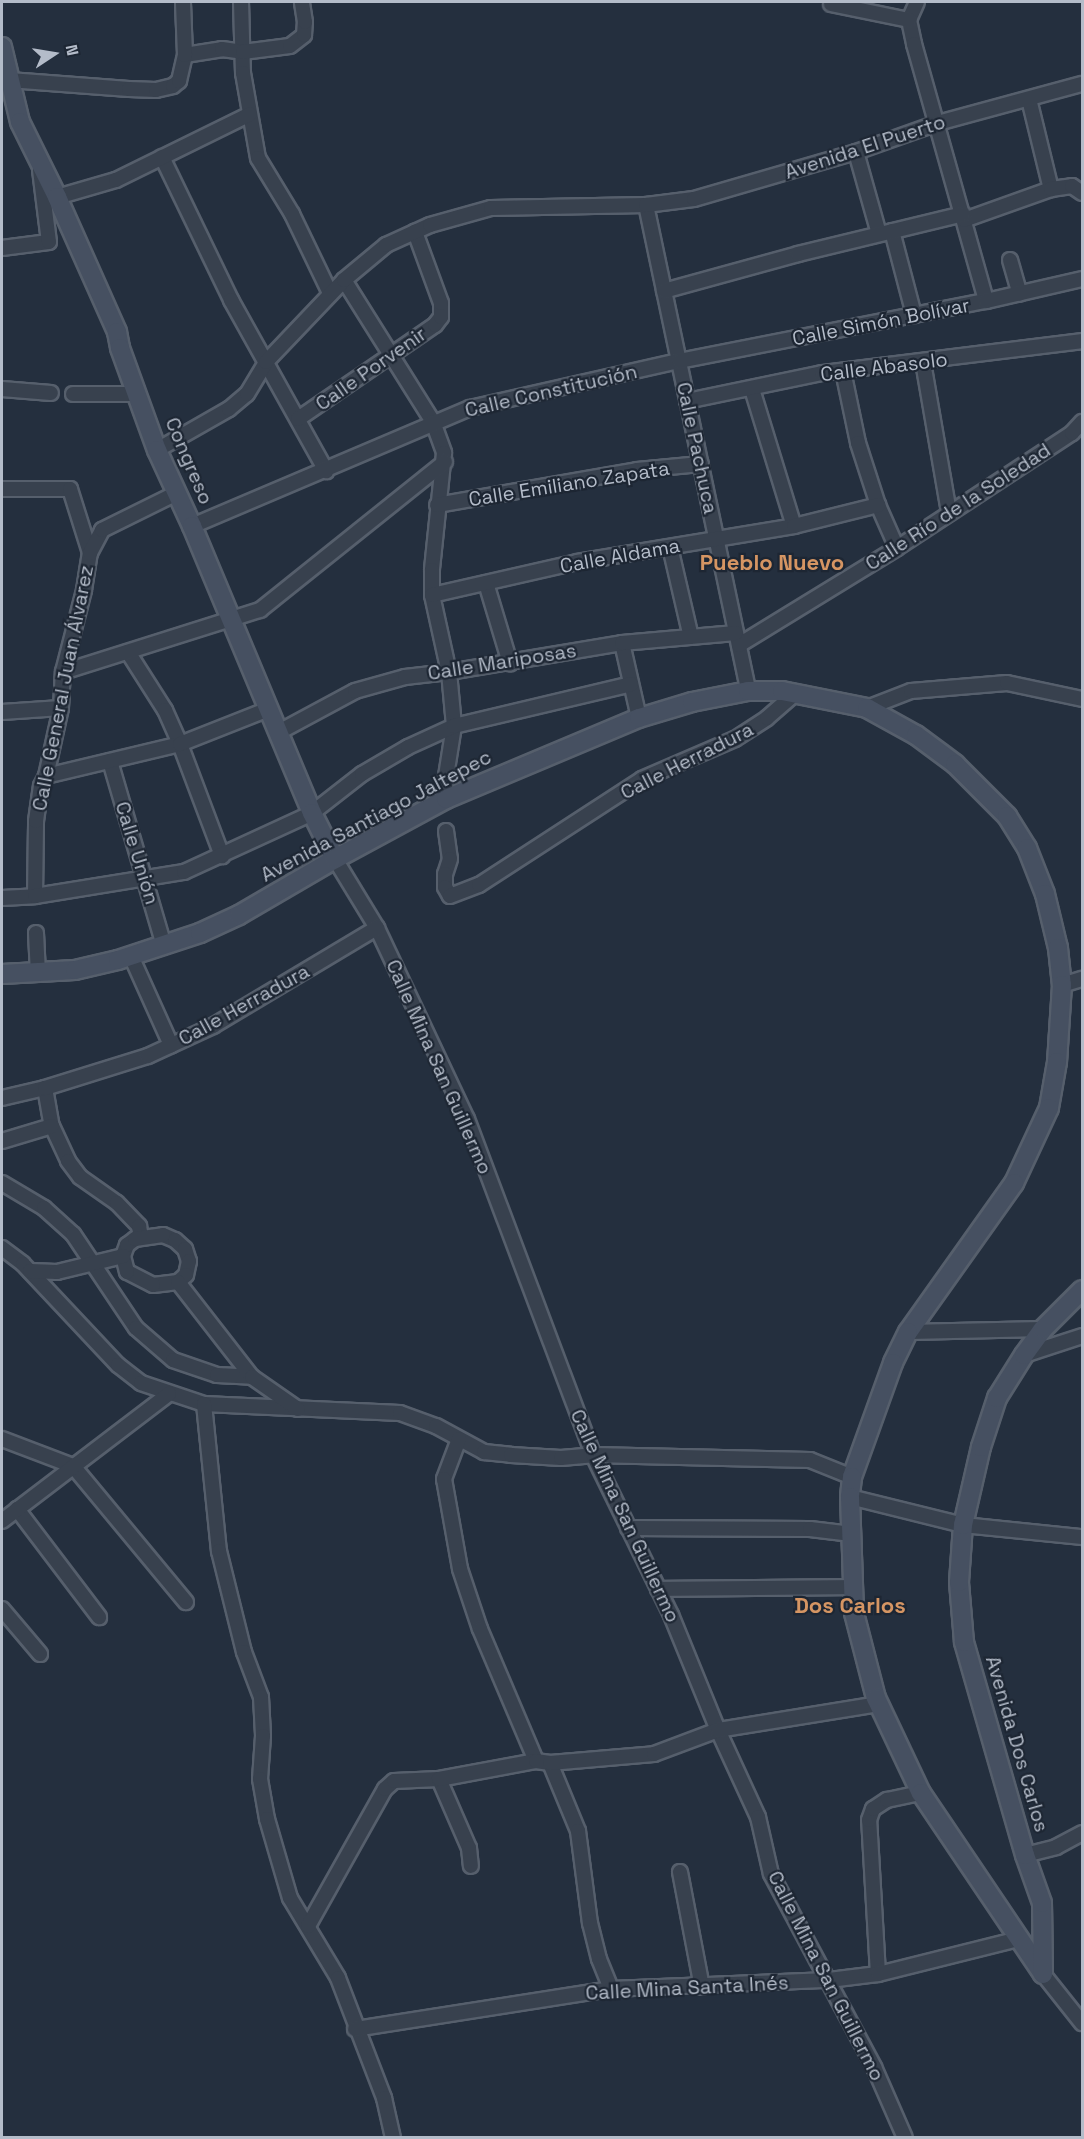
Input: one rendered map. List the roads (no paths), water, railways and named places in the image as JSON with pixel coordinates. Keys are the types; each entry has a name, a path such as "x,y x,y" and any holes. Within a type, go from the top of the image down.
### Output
{"street":[{"path":"9,80 156,90 173,86 179,81 185,55 183,2"},
{"path":"241,2 243,73 258,158 292,214 330,293"},
{"path":"185,55 222,49 243,52 290,46 304,35 302,2"},
{"path":"917,2 909,20 986,301"},
{"path":"831,4 909,20"},
{"name":"Congreso","path":"2,48 20,122 57,197 117,332 120,348 157,450 192,526 312,813 335,858"},
{"name":"Avenida El Puerto","path":"157,450 229,409 247,394 266,362 344,280 386,245 430,225 491,208 646,205 694,199 856,152 938,123 1083,84"},
{"path":"1029,99 1051,189"},
{"path":"57,197 116,180 250,114"},
{"path":"856,152 914,315"},
{"path":"162,157 231,300 326,471"},
{"path":"2,248 49,242 38,159"},
{"path":"664,291 886,232 963,217 1051,189 1072,186 1083,193"},
{"name":"Calle Pachuca","path":"646,205 748,691"},
{"name":"Calle Porvenir","path":"298,419 435,325 441,317 441,303 415,232"},
{"path":"1010,260 1020,294"},
{"name":"Calle Simón Bolívar","path":"679,361 986,301 1083,279"},
{"path":"344,280 433,422 445,462 437,505 432,595 449,672 454,726 445,782 446,799"},
{"name":"Calle Abasolo","path":"687,401 843,371 1083,341"},
{"name":"Calle Constitución","path":"192,526 470,408 679,361"},
{"path":"923,362 950,513"},
{"path":"843,371 858,443 878,505 897,548"},
{"path":"2,389 51,393"},
{"path":"752,389 794,526"},
{"path":"73,394 138,394"},
{"name":"Calle Río de la Soledad","path":"737,639 897,548 1072,433 1083,422"},
{"path":"63,672 260,610 445,462"},
{"name":"Calle Emiliano Zapata","path":"437,505 637,470 701,464"},
{"path":"2,489 70,489 90,553"},
{"name":"Calle General Juan Álvarez","path":"35,896 36,821 41,786 46,776 61,708 63,672 84,591 90,553 102,530 177,493"},
{"name":"Calle Aldama","path":"432,595 578,562 794,526 878,505"},
{"path":"670,547 691,637"},
{"path":"486,583 510,663"},
{"name":"Calle Mariposas","path":"279,732 355,691 405,677 510,663 622,643 691,637 737,639"},
{"path":"622,643 639,718"},
{"path":"128,652 165,710 222,856"},
{"path":"867,708 911,691 1008,682 1083,699"},
{"path":"2,898 35,896 184,872 312,813 362,774 454,726 631,684"},
{"name":"Avenida Santiago Jaltepec","path":"2,974 38,974 75,970 164,946 238,915 335,858 446,799 639,718 692,702 748,691 796,693 867,708 916,735 955,764 1007,816 1027,849 1045,894 1058,948 1062,985 1057,1062 1049,1108 1014,1183 908,1332 892,1363 852,1477 850,1497 852,1587 854,1613 878,1704 921,1793 1043,1974"},
{"name":"Calle Herradura","path":"446,831 450,859 445,874 445,887 450,896 479,885 642,779 735,739 767,718 796,693"},
{"path":"2,711 61,708"},
{"path":"46,776 180,744 269,709"},
{"name":"Calle Unión","path":"110,761 164,946"},
{"name":"Calle Mina San Guillermo","path":"335,858 377,928 466,1119 592,1455 671,1615 718,1730 758,1817 771,1874 874,2067 905,2138"},
{"name":"Calle Herradura","path":"2,1098 45,1088 148,1056 171,1046 213,1026 377,928"},
{"path":"36,933 38,974"},
{"path":"131,956 171,1046"},
{"path":"1062,985 1083,979"},
{"path":"45,1088 52,1126 68,1161 80,1177 117,1203 139,1226 141,1237"},
{"path":"2,1141 52,1126"},
{"path":"2,1183 44,1208 73,1234 90,1263 136,1328 173,1360 217,1375 252,1377"},
{"path":"163,1235 175,1240 185,1249 189,1261 186,1275 178,1282 153,1285 127,1272 123,1256 127,1245 141,1237 163,1235"},
{"path":"2,1248 30,1271 118,1365 141,1383 204,1404 400,1413 436,1426 484,1452 561,1458 592,1455 810,1460 852,1477"},
{"path":"30,1271 57,1272 123,1256"},
{"path":"178,1282 252,1377 298,1409"},
{"name":"Avenida Dos Carlos","path":"1043,1974 1042,1903 1025,1855 964,1642 959,1582 963,1525 981,1447 998,1398 1043,1329 1083,1290"},
{"path":"908,1332 1043,1329"},
{"path":"1024,1355 1083,1336"},
{"path":"3,1518 169,1394"},
{"path":"204,1404 219,1551 244,1652 261,1697 263,1736 260,1779 267,1819 290,1898 338,1978 355,2029 384,2098 393,2138"},
{"path":"2,1439 73,1466 186,1602"},
{"path":"459,1439 444,1479 460,1569 480,1629 536,1761"},
{"path":"850,1497 963,1525 1083,1537"},
{"path":"17,1509 99,1617"},
{"path":"628,1528 810,1529 852,1534"},
{"path":"658,1589 852,1587"},
{"path":"2,1609 40,1653"},
{"path":"308,1926 385,1790 394,1781 439,1779 536,1761 550,1763 654,1754 718,1730 878,1704"},
{"path":"550,1763 578,1832 590,1923 599,1959 611,1989"},
{"path":"439,1779 469,1848 471,1866"},
{"path":"878,1974 869,1820 873,1809 887,1800 921,1793"},
{"path":"1025,1855 1056,1847 1083,1833"},
{"path":"680,1872 702,1987"},
{"name":"Calle Mina Santa Inés","path":"355,2029 611,1989 829,1980 878,1974 1018,1939"},
{"path":"1043,1974 1081,2023"}],"district":[{"name":"Pueblo Nuevo","path":"772,563"},
{"name":"Dos Carlos","path":"850,1606"}]}
